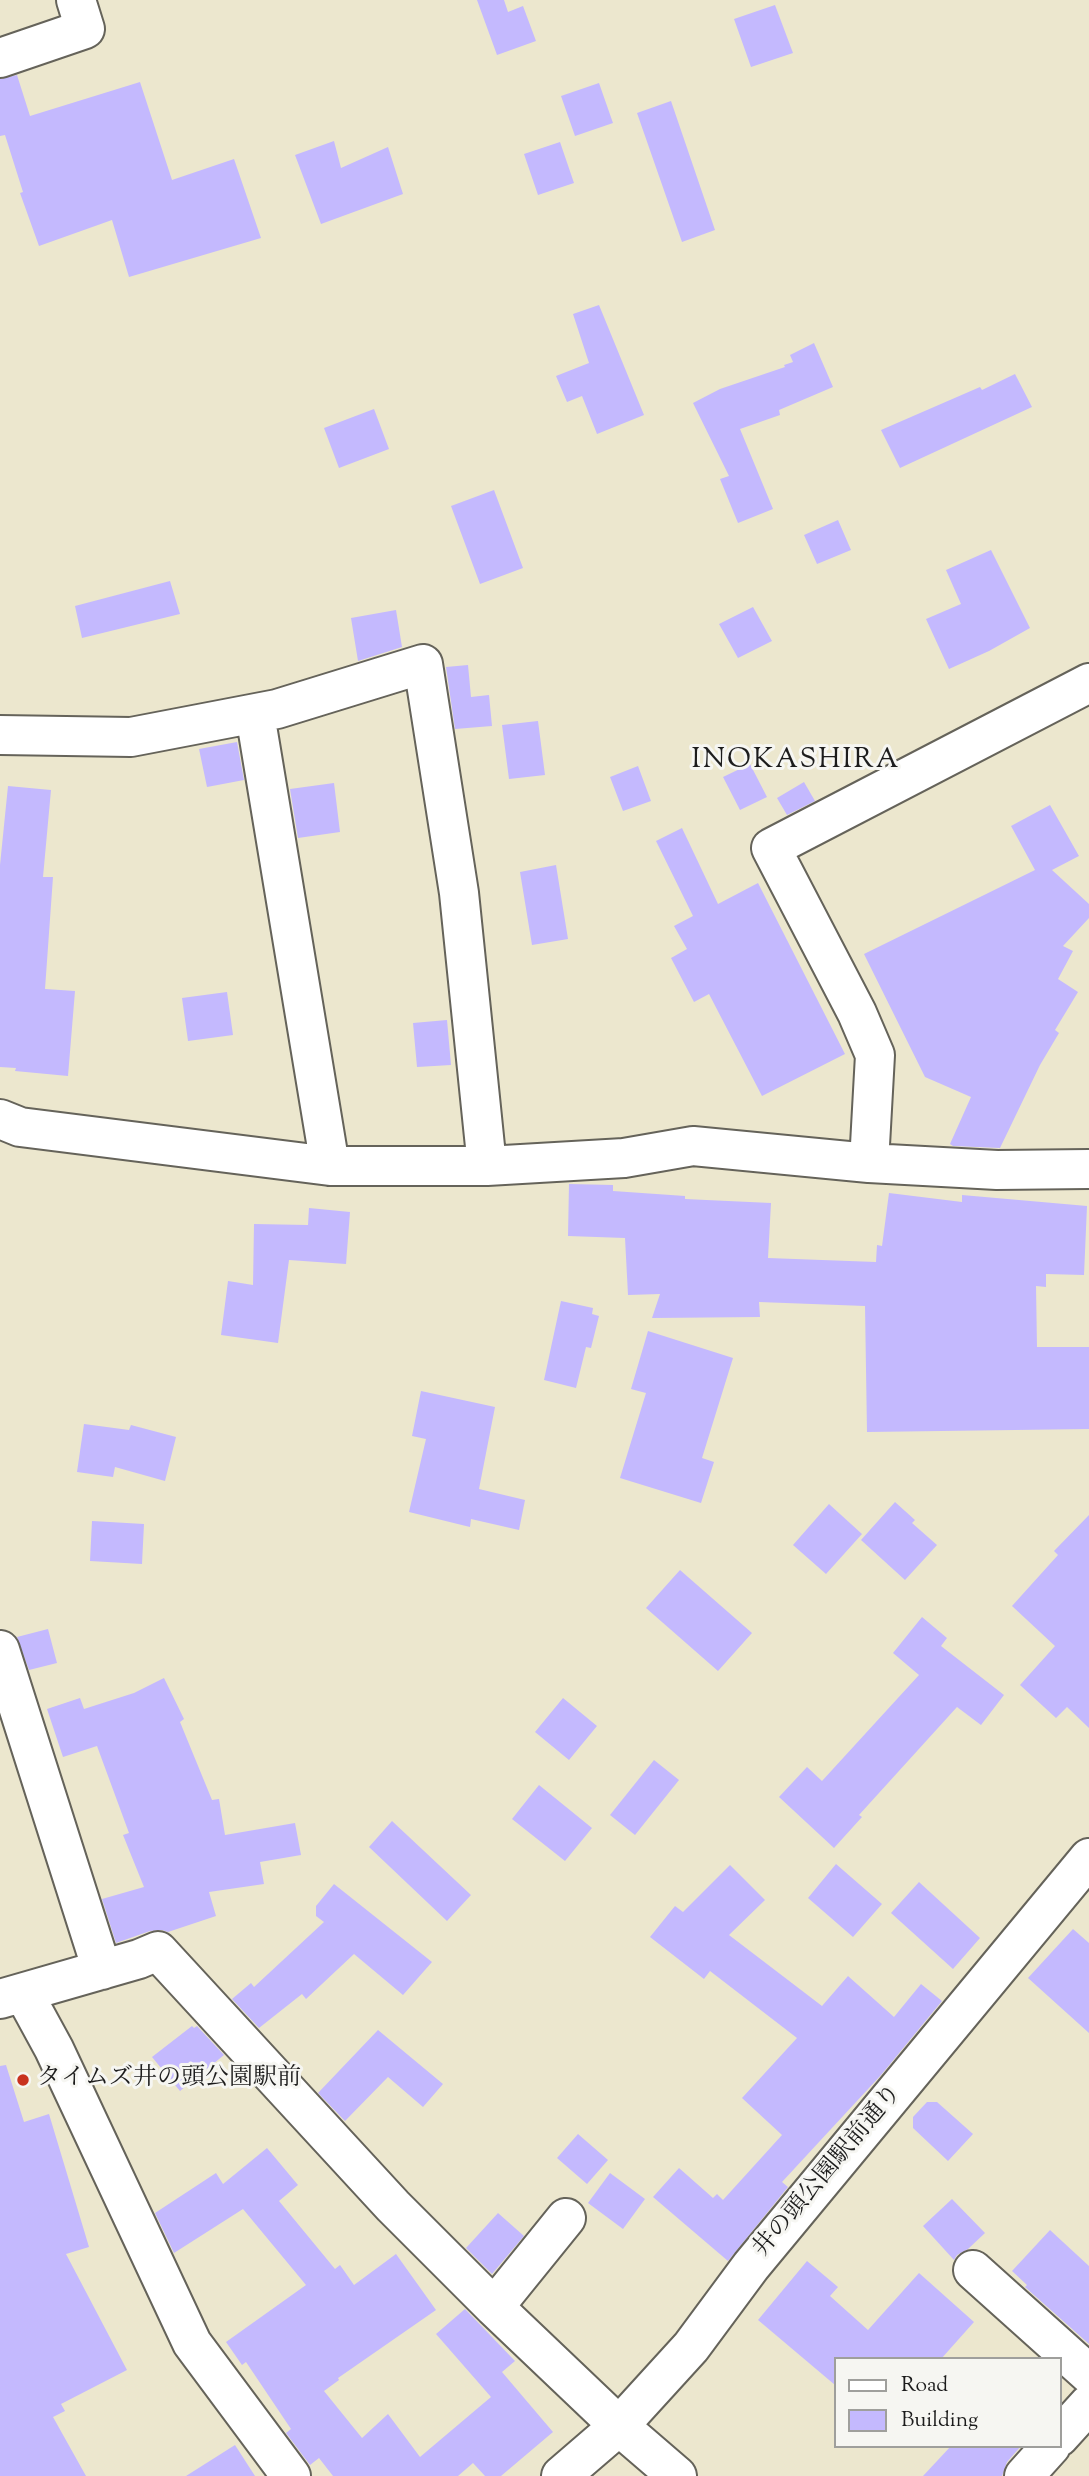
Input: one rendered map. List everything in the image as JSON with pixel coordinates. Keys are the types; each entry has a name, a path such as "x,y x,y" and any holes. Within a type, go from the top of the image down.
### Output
{"street":[{"path":"0,58 85,29 76,0"},
{"path":"0,735 131,737 255,715 423,664 459,893 487,1166"},
{"path":"869,1163 875,1055 857,1013 771,848 1089,683"},
{"path":"255,715 330,1166"},
{"path":"0,1119 20,1126 330,1166 487,1166 624,1158 693,1146 869,1163 997,1170 1089,1169"},
{"path":"0,1650 102,1970"},
{"name":"井の頭公園駅前通り","path":"561,2476 619,2427 691,2347 751,2266 1089,1858"},
{"path":"291,2476 192,2343 54,2049 12,1997 158,1951 393,2206 619,2427 677,2476"},
{"path":"494,2307 566,2218"},
{"path":"973,2270 1089,2374"},
{"path":"1061,2435 1089,2404"},
{"path":"1024,2476 1049,2448"}],"building":[{"path":"477,0 504,0 508,12 523,6 536,41 497,55"},
{"path":"775,5 793,53 751,67 734,19"},
{"path":"17,75 30,116 140,82 172,180 234,159 261,238 129,277 112,220 39,246 20,193 23,192 5,135 0,136 0,79"},
{"path":"599,83 613,123 575,136 561,96"},
{"path":"671,101 715,230 682,242 637,113"},
{"path":"334,141 341,168 388,147 403,194 321,224 295,155"},
{"path":"560,142 574,183 538,195 524,154"},
{"path":"599,305 644,415 597,434 582,396 567,402 556,376 589,363 573,314"},
{"path":"814,343 833,387 779,410 780,415 740,429 773,509 738,523 720,479 729,476 693,403 720,389 785,367 784,365 793,362 790,355"},
{"path":"1015,374 1032,407 900,468 881,430"},
{"path":"374,409 389,449 339,468 324,428"},
{"path":"494,490 523,568 480,584 451,506"},
{"path":"838,520 851,550 817,564 804,535"},
{"path":"991,550 1030,628 949,669 926,619 961,604 946,570"},
{"path":"170,581 180,614 82,638 75,606"},
{"path":"753,607 772,641 738,658 719,624"},
{"path":"396,610 402,647 358,661 351,618"},
{"path":"468,665 471,697 489,695 492,726 455,729 446,667"},
{"path":"538,721 545,775 509,779 502,725"},
{"path":"237,742 244,780 207,787 199,749"},
{"path":"750,764 767,797 740,810 723,777"},
{"path":"638,766 651,801 623,811 610,777"},
{"path":"804,782 815,801 787,815 777,798"},
{"path":"334,783 340,832 298,838 290,789"},
{"path":"8,786 51,790 43,877 53,877 45,989 75,991 68,1076 0,1067 0,865"},
{"path":"1050,805 1079,856 1052,870 1089,904 1089,918 1063,946 1073,951 1058,979 1078,992 1055,1030 1059,1033 1040,1065 1000,1148 953,1146 950,1144 971,1097 925,1077 864,954 1035,870 1011,826"},
{"path":"682,828 718,904 758,883 845,1054 762,1096 709,994 694,1002 671,958 687,949 674,926 693,916 656,841"},
{"path":"556,865 568,939 532,945 520,872"},
{"path":"227,992 233,1035 188,1041 182,998"},
{"path":"447,1020 451,1065 417,1067 413,1023"},
{"path":"569,1184 613,1185 613,1191 685,1196 685,1199 771,1203 768,1258 876,1262 877,1245 882,1246 889,1193 962,1202 962,1195 1087,1206 1084,1275 1046,1274 1046,1287 1036,1286 1037,1347 1089,1347 1089,1429 867,1432 865,1306 759,1302 760,1317 652,1318 660,1294 628,1295 625,1238 568,1236"},
{"path":"309,1208 350,1212 346,1264 289,1260 278,1343 221,1335 228,1281 253,1285 254,1224 308,1225"},
{"path":"561,1301 593,1308 592,1314 599,1316 591,1348 586,1347 576,1388 544,1380"},
{"path":"648,1331 733,1358 702,1458 714,1462 701,1503 620,1478 646,1393 631,1389"},
{"path":"421,1391 495,1407 479,1489 525,1500 519,1530 471,1519 470,1527 409,1512 426,1439 412,1436"},
{"path":"84,1424 129,1430 131,1425 176,1437 165,1481 115,1467 113,1477 77,1472"},
{"path":"895,1502 915,1520 912,1523 937,1545 905,1580 861,1540"},
{"path":"829,1504 862,1534 826,1574 793,1545"},
{"path":"1089,1515 1089,1728 1067,1707 1056,1718 1020,1685 1055,1646 1012,1606 1058,1555 1054,1551"},
{"path":"92,1521 144,1524 142,1564 90,1561"},
{"path":"680,1570 752,1633 718,1671 646,1608"},
{"path":"922,1617 947,1638 941,1646 1004,1695 981,1725 957,1707 859,1815 862,1817 834,1848 779,1797 807,1767 822,1781 919,1675 893,1653"},
{"path":"48,1629 57,1663 29,1670 17,1637"},
{"path":"164,1678 184,1719 180,1722 212,1800 219,1799 225,1835 295,1823 301,1855 260,1862 264,1884 209,1892 216,1916 168,1932 150,1931 116,1943 102,1899 144,1887 123,1835 129,1833 97,1746 63,1757 47,1709 80,1698 84,1709 134,1693"},
{"path":"563,1698 597,1726 569,1760 535,1732"},
{"path":"654,1760 679,1780 635,1835 610,1815"},
{"path":"539,1785 592,1828 565,1861 512,1819"},
{"path":"392,1821 471,1895 447,1921 369,1847"},
{"path":"836,1864 882,1904 853,1937 808,1898"},
{"path":"730,1865 765,1900 729,1935 822,2006 848,1976 894,2017 921,1984 942,2001 881,2075 782,2182 788,2187 728,2261 653,2197 679,2168 713,2198 717,2194 723,2200 782,2135 742,2098 797,2038 710,1971 704,1979 650,1937 675,1906 683,1912"},
{"path":"919,1882 980,1938 953,1969 891,1913"},
{"path":"334,1884 432,1962 403,1995 354,1954 306,1999 302,1994 259,2028 232,1999 251,1983 254,1987 324,1922 316,1916 316,1906"},
{"path":"1073,1929 1089,1943 1089,2033 1028,1978"},
{"path":"192,2026 197,2026 224,2055 180,2091 152,2057"},
{"path":"378,2030 443,2084 423,2107 388,2077 345,2121 318,2093"},
{"path":"6,2065 24,2122 49,2114 89,2247 66,2254 127,2370 61,2404 65,2411 53,2417 86,2476 0,2476 0,2066"},
{"path":"927,2102 937,2102 973,2134 948,2161 913,2128 913,2117"},
{"path":"578,2134 608,2160 587,2184 557,2158"},
{"path":"267,2148 298,2185 279,2201 335,2269 340,2265 354,2285 396,2254 436,2310 338,2378 339,2380 324,2391 362,2438 388,2414 420,2457 491,2397 436,2334 465,2309 515,2361 502,2372 553,2432 501,2476 485,2476 473,2463 458,2476 333,2476 319,2458 310,2465 286,2433 291,2429 246,2362 242,2365 226,2342 306,2285 243,2209 174,2253 155,2213 216,2173 223,2184"},
{"path":"610,2173 645,2199 623,2229 588,2203"},
{"path":"952,2199 985,2233 954,2260 923,2226"},
{"path":"498,2213 524,2236 492,2274 466,2248"},
{"path":"1050,2230 1089,2266 1089,2344 1025,2287 1027,2285 1012,2271"},
{"path":"807,2261 838,2287 830,2296 868,2330 919,2273 974,2322 943,2357 834,2357 834,2384 758,2320"},
{"path":"235,2445 255,2476 186,2476"},
{"path":"949,2448 1019,2448 1007,2462 1002,2476 923,2476"}],"place":[{"name":"タイムズ井の頭公園駅前","path":"23,2080"}],"district":[{"name":"INOKASHIRA","path":"796,762"}]}
